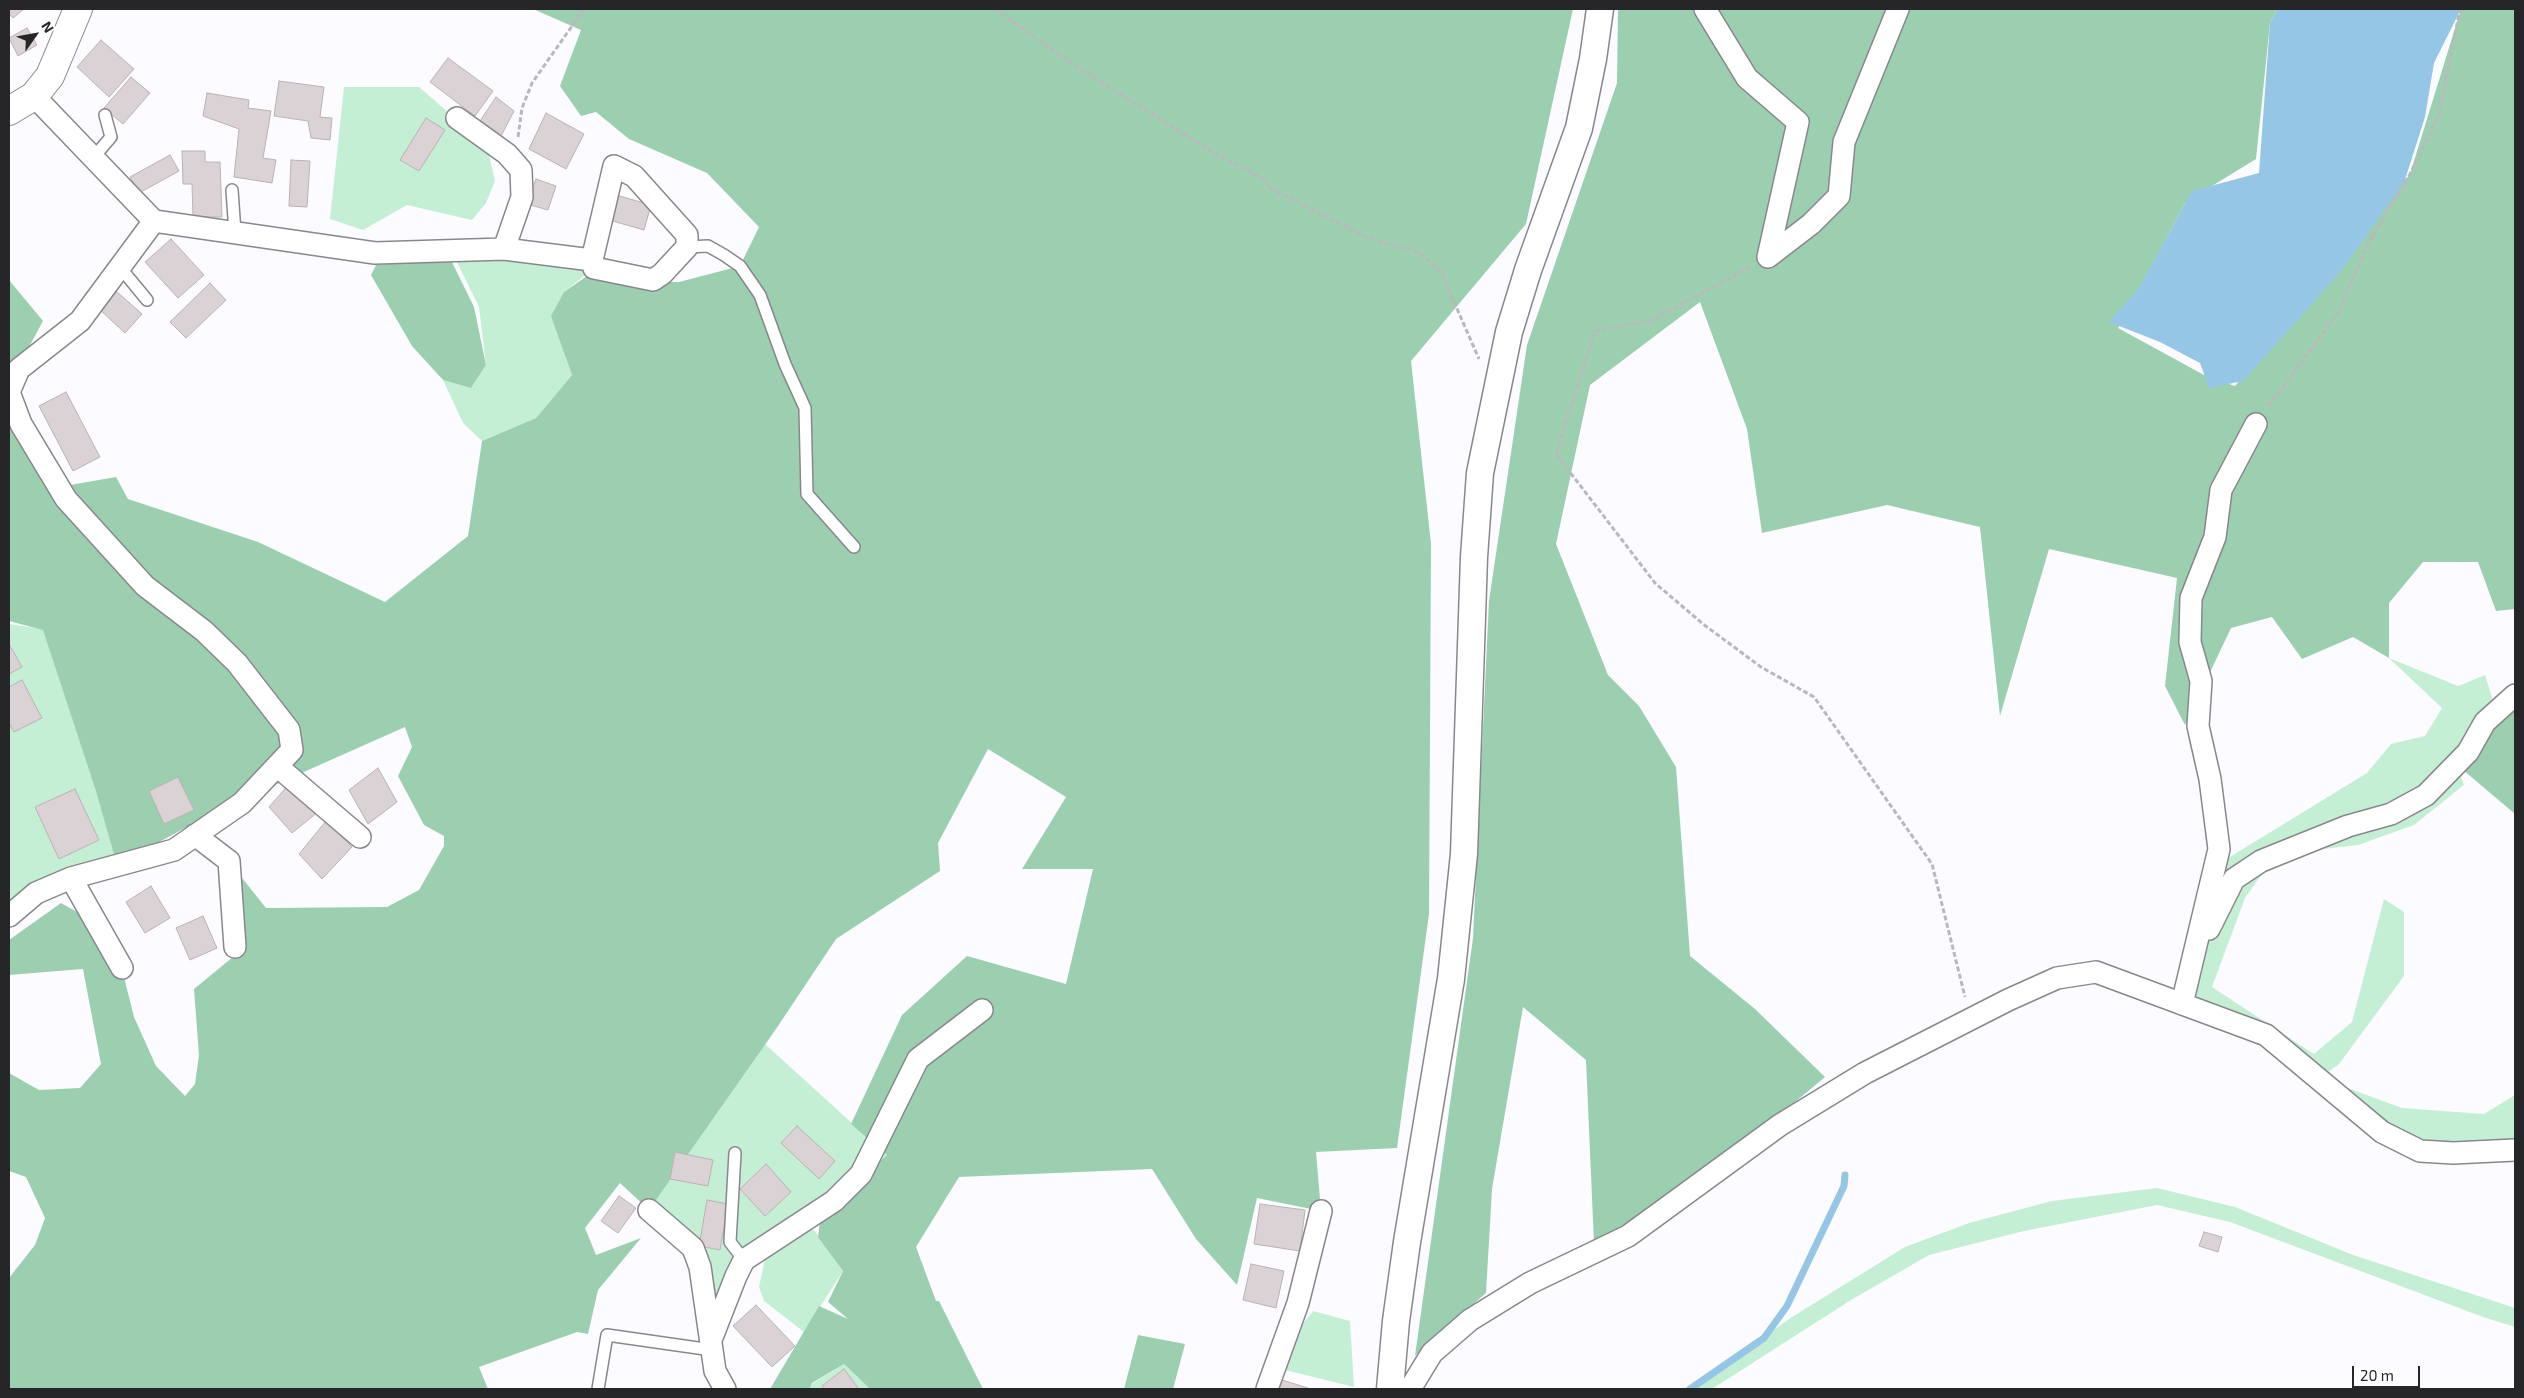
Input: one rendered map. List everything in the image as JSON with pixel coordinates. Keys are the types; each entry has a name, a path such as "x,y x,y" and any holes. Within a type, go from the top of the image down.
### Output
{"main road":[{"path":"9,111 34,96 50,76 78,9"}],"street":[{"path":"1390,1389 1396,1321 1407,1242 1451,979 1464,854 1474,557 1480,473 1494,395 1509,332 1528,270 1579,128 1593,58 1600,9"},
{"path":"1705,9 1748,78 1798,122 1768,257"},
{"path":"1768,257 1811,224 1839,196 1844,142 1898,9"},
{"path":"34,96 154,222 375,252 504,249 592,260"},
{"path":"457,118 507,154 521,170 522,197 504,249"},
{"path":"614,166 634,176 687,235 687,247 654,280 594,268 592,260 614,166"},
{"path":"9,916 36,893 71,878 174,850 242,803 292,750 289,730 237,663 204,631 146,586 66,499 21,424 9,392 19,369 80,321 119,266 154,222"},
{"path":"2182,1004 2219,850 2210,779 2198,726 2201,681 2190,642 2191,598 2215,537 2221,490 2256,424"},
{"path":"2193,961 2234,879 2261,861 2348,826 2391,814 2426,795 2468,752 2485,722 2515,695"},
{"path":"276,766 360,837"},
{"path":"195,835 229,861 235,947"},
{"path":"71,878 122,968"},
{"path":"1410,1389 1432,1353 1470,1320 1530,1283 1628,1236 1780,1125 1865,1073 1970,1019 2057,978 2096,972 2266,1035 2382,1132 2420,1150 2453,1153 2515,1150"},
{"path":"711,1345 736,1276 744,1260 834,1201 861,1174 918,1059 982,1010"},
{"path":"649,1210 693,1248 700,1268 715,1371 726,1389"},
{"path":"1267,1389 1298,1302 1321,1211"}],"lane":[{"path":"93,158 111,136 105,115"},
{"path":"232,190 235,233"},
{"path":"687,247 708,246 724,255 740,266 760,296 785,364 805,408 806,494 854,547"},
{"path":"119,266 147,300"},
{"path":"735,1153 730,1242 744,1260"},
{"path":"598,1389 607,1335 711,1345"}],"path":[{"path":"521,170 517,150 522,108 532,83 584,9"},
{"path":"995,9 1071,63 1214,153 1266,180 1268,186 1366,237 1420,253 1441,272 1494,395"},
{"path":"2256,424 2337,314 2370,240 2414,165 2439,115 2460,9"},
{"path":"1768,257 1652,320 1595,331 1556,454 1655,583 1703,624 1761,667 1814,697 1932,864 1970,1019"}],"green space":[{"path":"533,9 1573,9 1526,224 1411,361 1431,544 1429,914 1397,1148 1316,1152 1321,1211 1257,1198 1237,1285 1196,1239 1152,1169 959,1177 916,1247 936,1301 939,1301 983,1389 870,1389 844,1364 812,1383 810,1389 770,1389 819,1306 848,1319 828,1302 843,1271 818,1237 821,1213 887,1155 851,1124 902,1015 967,956 1066,984 1093,869 1022,869 1066,797 988,749 938,843 940,871 836,939 776,1029 649,1210 620,1183 585,1228 596,1255 641,1238 598,1290 588,1334 577,1332 479,1367 488,1389 9,1389 9,1278 35,1245 45,1218 26,1177 9,1171 9,1073 39,1090 80,1088 101,1064 83,969 9,975 9,940 61,903 104,927 118,953 134,1017 156,1066 185,1096 195,1084 199,1055 194,989 233,957 242,878 266,908 387,907 419,890 444,846 444,836 424,825 398,776 412,747 405,727 216,811 117,865 96,791 43,630 9,621 9,398 30,440 70,485 116,477 128,499 258,542 385,602 468,536 482,441 536,418 572,375 551,316 564,292 610,260 645,282 679,282 740,266 759,227 707,173 629,139 596,112 581,116 560,86 581,30"},
{"path":"1618,9 2277,9 2270,23 2256,159 2186,202 2118,328 2204,375 2235,386 2410,174 2461,9 2515,9 2515,609 2496,611 2478,562 2423,562 2389,603 2389,658 2353,637 2302,659 2272,617 2231,628 2185,725 2165,686 2177,578 2049,549 2000,716 1980,527 1887,505 1762,533 1747,429 1700,302 1590,385 1556,544 1608,675 1639,706 1676,767 1690,956 1755,1009 1825,1077 1675,1202 1594,1243 1586,1060 1523,1007 1492,1189 1486,1293 1415,1356 1473,938 1489,601 1527,345 1617,83"},
{"path":"344,87 419,87 487,146 495,181 486,203 472,220 407,205 363,230 330,219"},
{"path":"504,249 594,268 564,292 552,316 572,375 536,418 482,441 463,423 443,380 471,388 486,365 479,307 455,258"},
{"path":"450,258 474,307 486,365 471,388 443,380 412,346 371,275 376,265"},
{"path":"9,280 43,321 9,384"},
{"path":"9,405 153,834 9,916 9,624 43,629"},
{"path":"2389,658 2458,686 2485,675 2495,707 2456,763 2464,785 2414,825 2358,845 2315,850 2262,874 2245,898 2212,987 2314,1054 2352,1022 2384,899 2404,912 2404,976 2339,1064 2319,1079 2184,999 2215,866 2367,773 2391,744 2425,736 2442,708"},
{"path":"2515,700 2515,814 2456,764"},
{"path":"765,1044 887,1155 844,1191 744,1260 707,1315 697,1258 649,1210"},
{"path":"2337,1084 2402,1108 2484,1114 2515,1095 2515,1139 2441,1146 2383,1128"},
{"path":"2157,1188 2235,1207 2353,1255 2515,1308 2515,1327 2483,1317 2230,1222 2157,1205 2024,1231 1929,1255 1851,1300 1712,1389 1688,1389 1792,1317 1905,1247 1969,1223 2052,1201"},
{"path":"804,1230 814,1230 843,1271 804,1332 764,1301 759,1287 768,1245"},
{"path":"1313,1311 1350,1321 1354,1387 1277,1368 1290,1340"},
{"path":"1138,1335 1185,1344 1173,1389 1124,1389"},
{"path":"844,1364 870,1389 810,1389 812,1384"}],"water":[{"path":"2277,9 2461,9 2434,63 2425,117 2404,183 2340,272 2243,381 2209,388 2200,363 2160,342 2109,322 2139,288 2192,191 2259,173 2270,23"}],"building":[{"path":"9,9 24,9 13,18 9,14"},
{"path":"27,28 37,45 18,56 9,38"},
{"path":"101,40 134,69 109,97 77,67"},
{"path":"448,58 493,91 475,116 430,82"},
{"path":"131,77 150,93 123,124 104,108"},
{"path":"279,81 324,87 320,117 332,118 330,140 311,138 308,121 274,116"},
{"path":"207,93 249,100 248,108 271,111 263,158 276,160 272,183 234,177 239,129 203,116"},
{"path":"496,97 514,111 500,138 478,124"},
{"path":"546,113 584,134 566,169 529,149"},
{"path":"426,118 445,130 419,171 400,160"},
{"path":"182,151 205,151 205,162 220,162 222,217 193,217 192,184 183,184"},
{"path":"170,155 179,171 139,193 130,177"},
{"path":"291,160 310,161 307,207 289,206"},
{"path":"536,179 556,186 548,210 527,204"},
{"path":"609,193 651,205 644,230 602,218"},
{"path":"171,239 204,275 178,298 145,262"},
{"path":"210,283 226,300 186,338 170,322"},
{"path":"116,291 142,314 125,333 99,309"},
{"path":"66,392 100,457 73,471 39,406"},
{"path":"9,644 22,667 9,674"},
{"path":"22,680 42,718 14,732 9,723 9,687"},
{"path":"378,768 397,802 368,824 349,790"},
{"path":"178,777 194,810 164,824 149,791"},
{"path":"290,783 318,812 292,833 269,807"},
{"path":"75,789 99,840 59,859 35,807"},
{"path":"326,821 352,847 322,879 299,854"},
{"path":"151,886 170,918 145,933 126,902"},
{"path":"203,916 217,948 190,960 176,928"},
{"path":"797,1126 835,1161 819,1179 781,1143"},
{"path":"675,1152 713,1160 708,1186 670,1179"},
{"path":"766,1164 791,1192 765,1216 740,1189"},
{"path":"619,1196 636,1208 618,1233 601,1221"},
{"path":"707,1200 728,1204 720,1250 699,1246"},
{"path":"1260,1204 1305,1210 1300,1251 1254,1244"},
{"path":"2204,1232 2222,1237 2218,1252 2199,1246"},
{"path":"1251,1264 1284,1271 1276,1308 1243,1300"},
{"path":"756,1305 795,1346 772,1367 733,1326"},
{"path":"844,1369 859,1389 824,1389 822,1386"},
{"path":"1279,1379 1311,1389 1275,1389"}],"waterway":[{"path":"1690,1389 1764,1338 1787,1306 1844,1186 1845,1175"}]}
